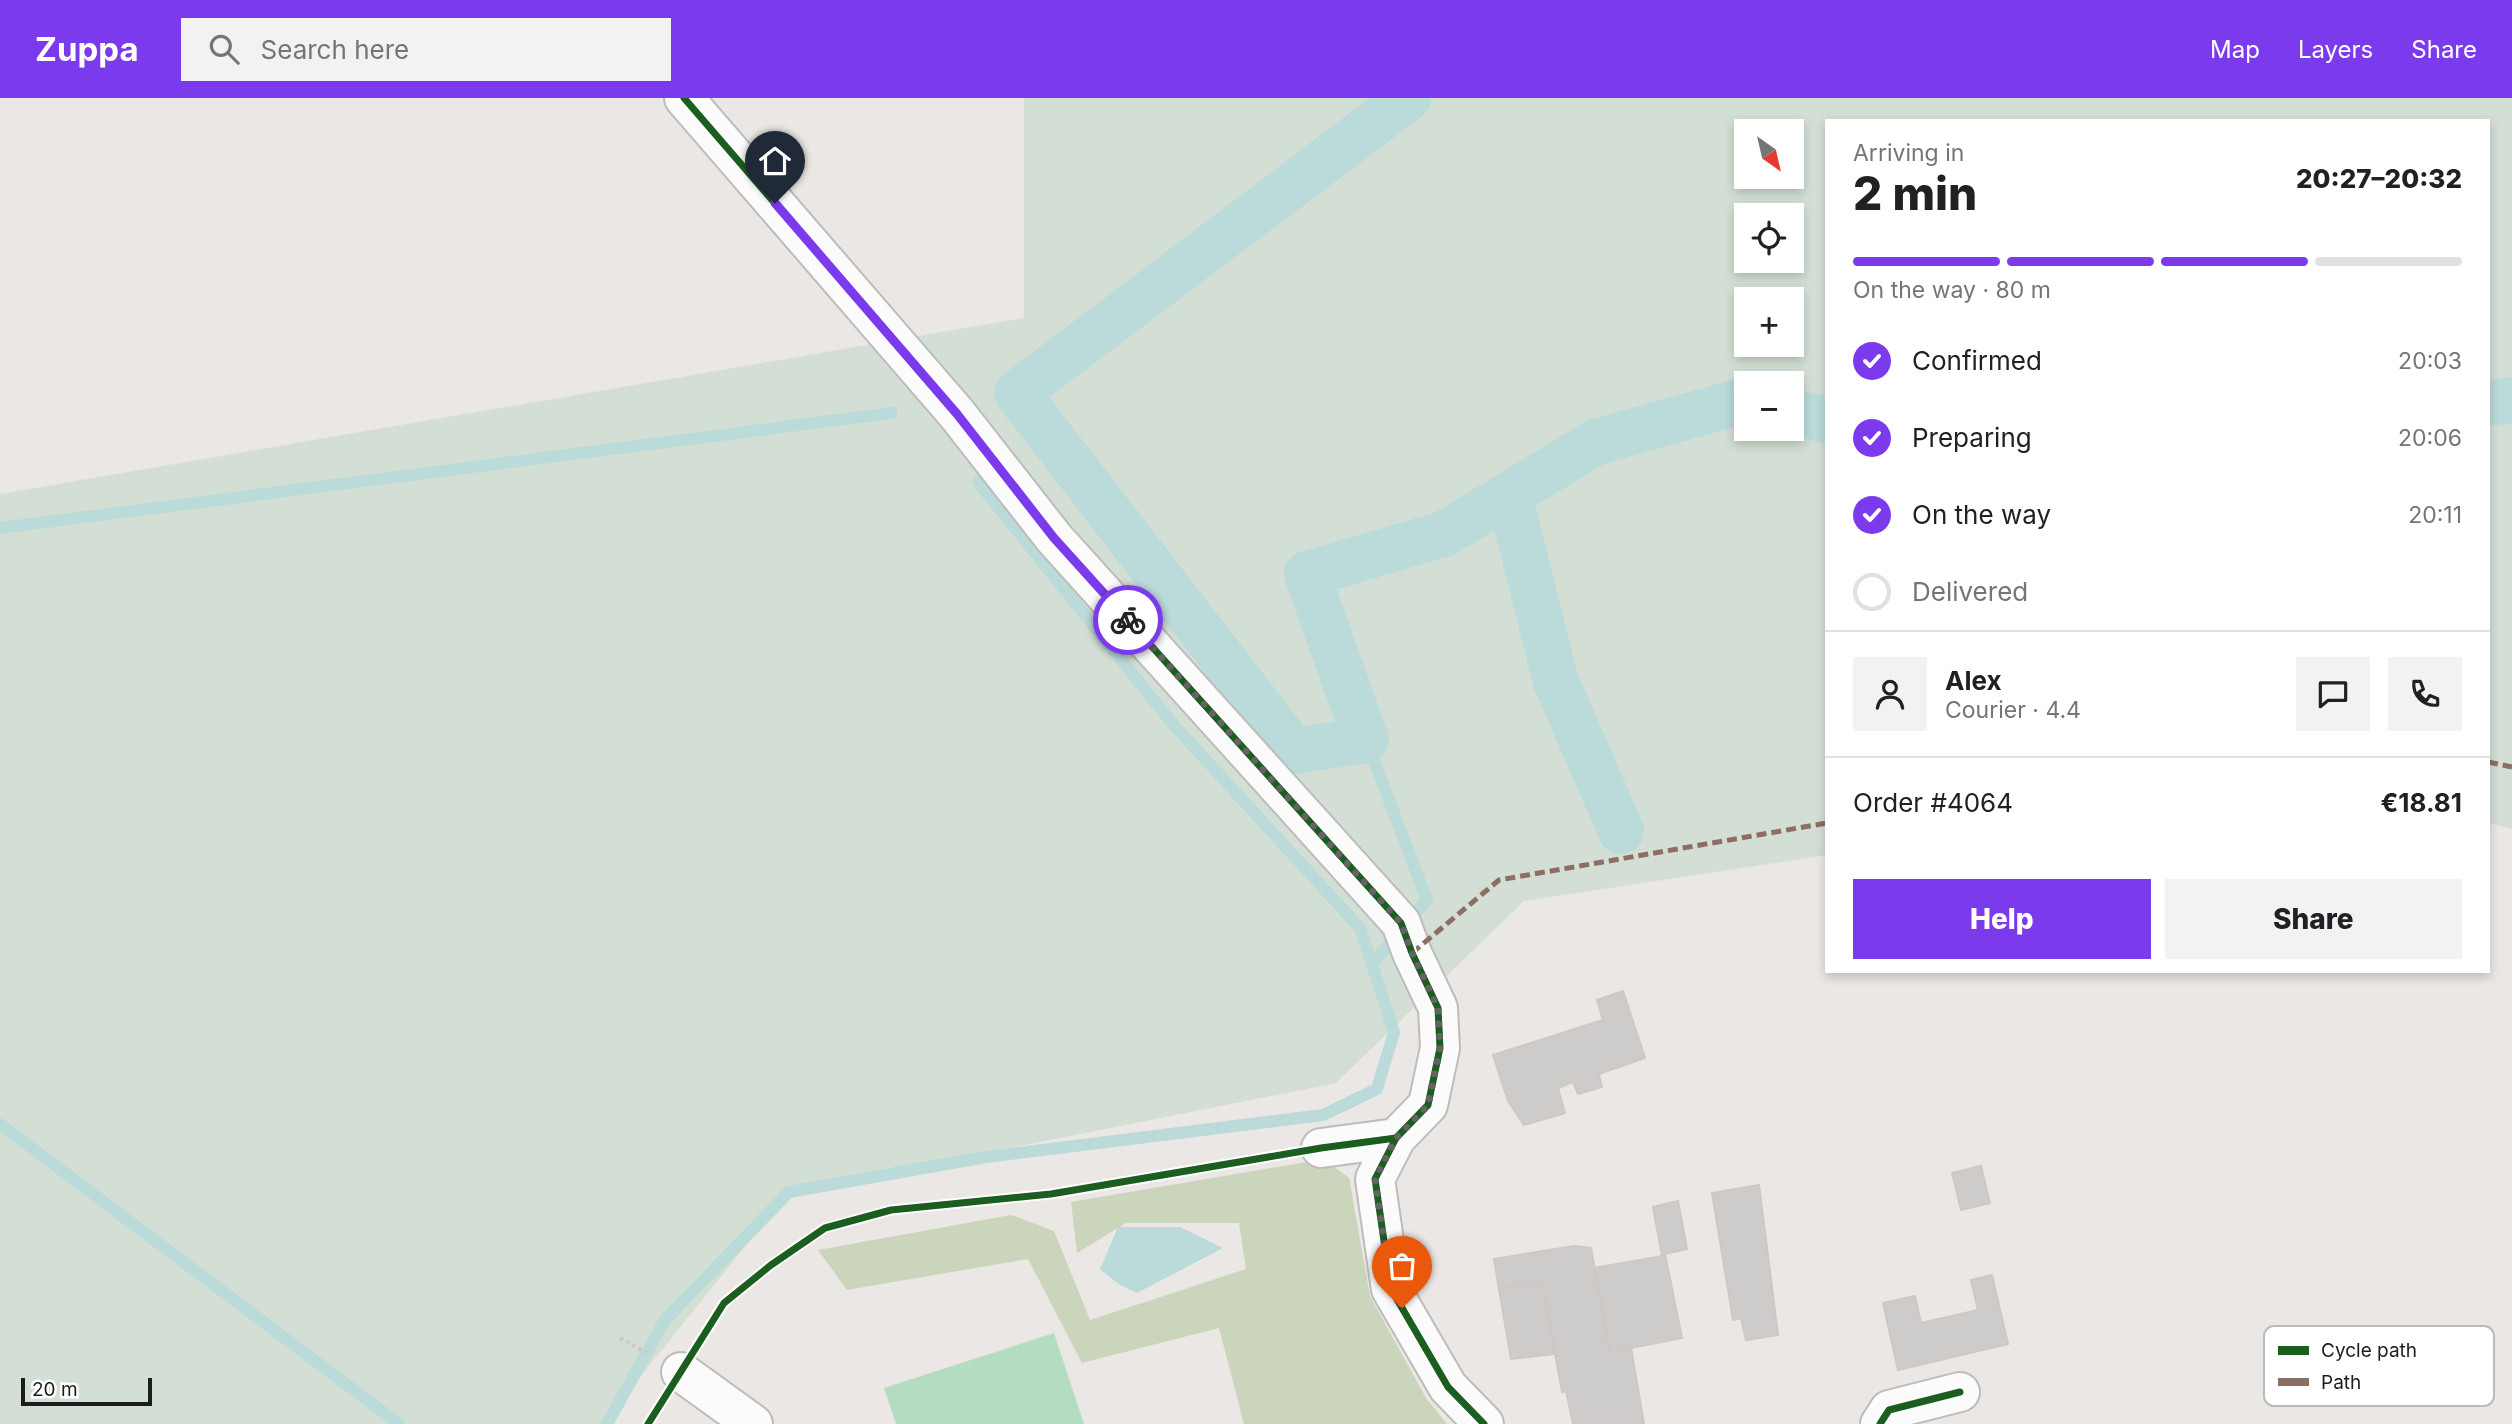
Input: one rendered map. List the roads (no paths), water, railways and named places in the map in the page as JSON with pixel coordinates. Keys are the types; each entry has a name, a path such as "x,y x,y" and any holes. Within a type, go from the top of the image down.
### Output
{"street":[{"path":"684,98 957,414 1054,538 1405,934 1438,1008 1440,1048 1428,1105 1396,1138 1375,1179 1391,1289 1448,1387 1484,1424"},
{"path":"1321,1148 1396,1138"},
{"path":"681,1372 753,1424"},
{"path":"1880,1424 1889,1410 1960,1392"}],"water":[{"path":"1118,1227 1180,1227 1223,1248 1137,1293 1120,1285 1100,1269"}],"waterway":[{"path":"1408,98 1017,393 1294,751 1366,740 1307,574 1444,534 1596,442 1734,403"},
{"path":"2490,403 2512,400"},
{"path":"0,528 892,413"},
{"path":"1804,415 1825,420"},
{"path":"607,1424 665,1320 789,1192 986,1157 1323,1115 1377,1089 1394,1032 1360,928 1172,723 978,482"},
{"path":"1509,495 1555,679 1621,831"},
{"path":"1366,740 1427,900 1372,964"},
{"path":"0,1124 399,1424"}]}
